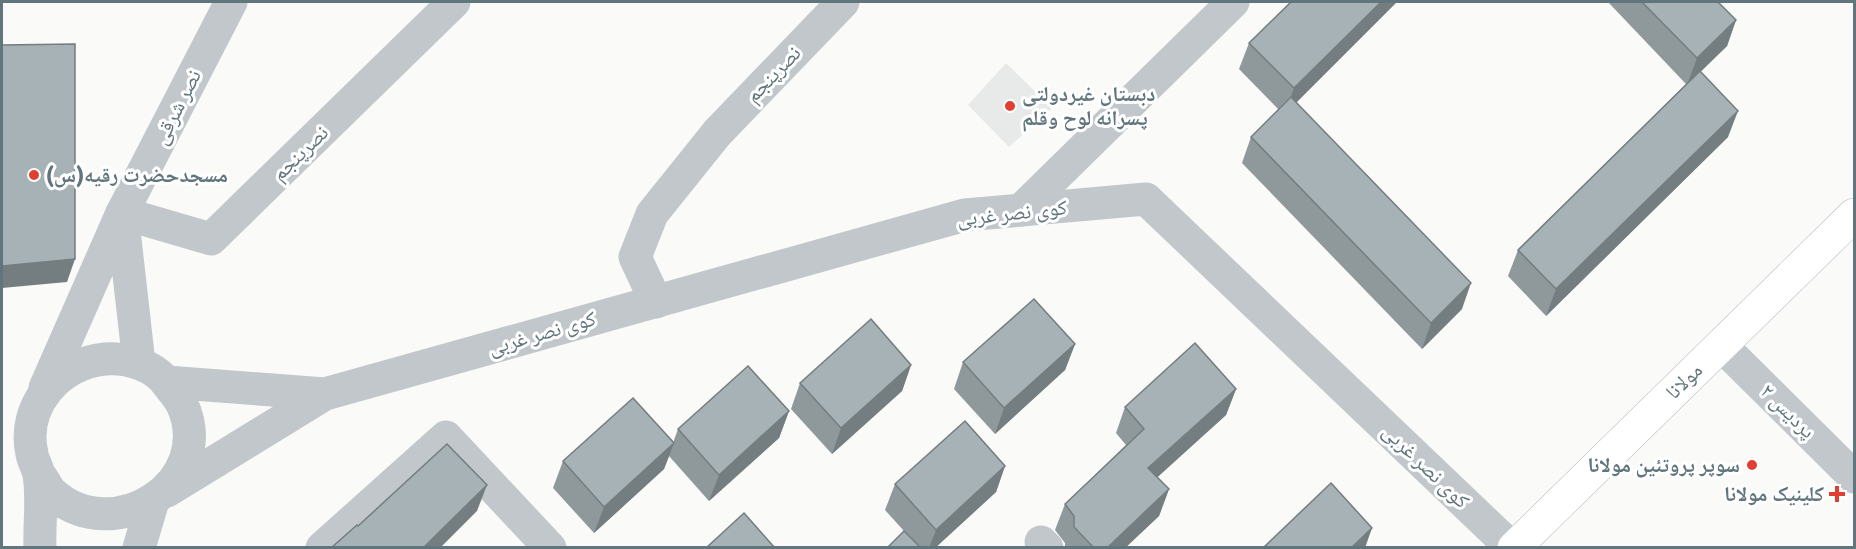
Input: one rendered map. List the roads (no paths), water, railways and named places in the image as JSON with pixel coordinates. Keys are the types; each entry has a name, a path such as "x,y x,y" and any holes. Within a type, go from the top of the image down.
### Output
{"main road":[{"name":"مولانا","path":"1513,548 1854,215"}],"street":[{"name":"نصر شرقی","path":"35,409 122,213 231,2"},
{"name":"نصرپنجم","path":"122,213 211,239 454,2"},
{"name":"نصرپنجم","path":"656,302 635,257 652,214 717,133 843,2"},
{"path":"1021,210 1233,2"},
{"name":"کوی نصر غربی","path":"159,498 325,394 965,215 1146,199 1513,548"},
{"path":"122,213 139,363"},
{"name":"پردیس ۲","path":"1721,345 1854,477"},
{"path":"114,358 139,363 154,371 167,382 182,404 189,430 187,457 176,481 159,498 138,512 116,517 92,516 71,507 52,493 39,474 32,453 31,430 35,409 48,387 67,370 82,363 114,358"},
{"name":"کوی نصر غربی","path":"167,382 325,394"},
{"path":"322,548 446,437 550,548"},
{"path":"39,474 40,548"},
{"path":"139,548 159,498"}],"place":[{"name":"دبستان غیردولتی پسرانه لوح وقلم","path":"1010,106"},
{"name":"مسجدحضرت رقیه(س)","path":"34,175"},
{"name":"سوپر پروتئین مولانا","path":"1752,465"},
{"name":"کلینیک مولانا","path":"1837,494"}]}
